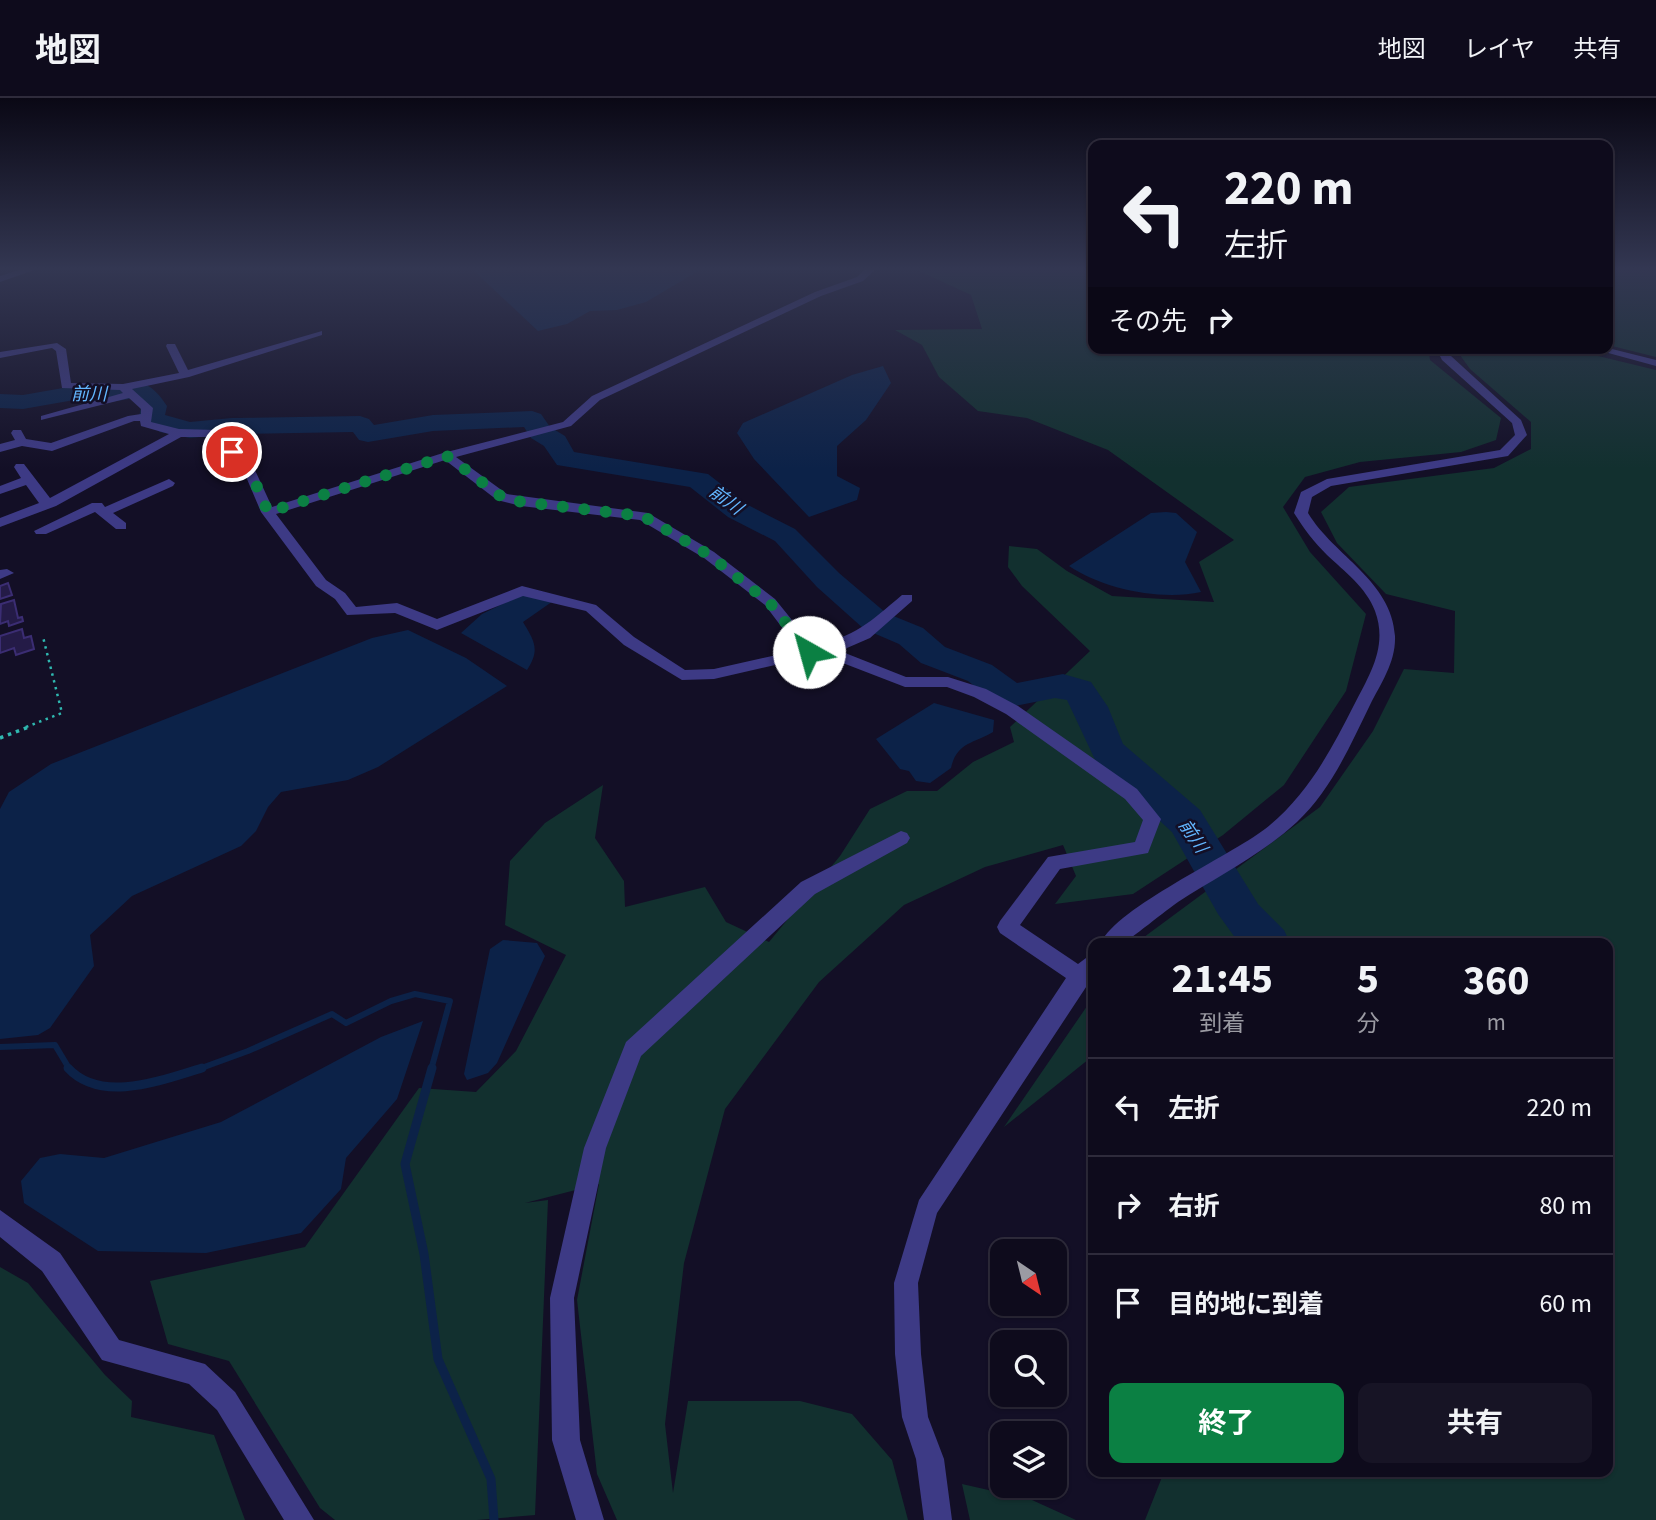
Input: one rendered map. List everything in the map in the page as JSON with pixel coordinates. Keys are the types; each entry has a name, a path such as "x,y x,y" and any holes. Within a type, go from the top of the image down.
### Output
{"street":[{"path":"45,418 127,390 185,375 307,336"},
{"path":"268,512 447,456 567,424 596,398 727,336"},
{"path":"185,375 166,348 188,342"},
{"path":"0,355 53,345 61,349 66,386 127,390 147,408 145,424 179,433 214,433 250,471 268,512 321,583 340,596 352,612 397,608 437,625 522,591 591,608 629,641 682,675 714,674 842,645 865,634 907,598"},
{"path":"1613,352 1656,363"},
{"path":"1116,938 1124,929 1178,891 1248,849 1293,816 1336,759 1388,653 1389,636 1380,607 1367,588 1311,534 1301,513 1306,495 1327,483 1504,453 1521,435 1517,422 1444,354"},
{"path":"0,448 20,438 52,447 132,418 144,417"},
{"path":"0,523 51,503 179,433"},
{"path":"447,456 502,497 522,502 643,516 709,555 770,603 809,652 837,655 905,682 948,682 980,693 1012,710 1131,794 1152,819 1142,848 1054,862 1007,927 1087,969 927,1208 905,1283 915,1417 930,1459 938,1520"},
{"path":"20,467 41,500 51,503"},
{"path":"0,490 28,480"},
{"path":"41,531 169,483"},
{"path":"76,488 121,526"},
{"path":"590,1520 566,1440 562,1298 595,1148 633,1049 808,888 901,838"},
{"path":"0,1222 51,1262 111,1351 195,1373 226,1401 300,1520"}],"path":[{"path":"0,738 62,713 43,636"}],"green space":[{"path":"906,336 1088,336 1088,354 1429,354 1430,360 1501,418 1496,440 1461,452 1360,462 1305,477 1283,507 1310,552 1366,614 1346,691 1284,785 1223,835 1133,894 1055,904 1076,876 1063,845 985,867 904,905 819,982 725,1109 684,1263 665,1424 673,1493 688,1401 800,1401 852,1414 892,1460 908,1520 617,1520 597,1474 577,1300 599,1184 525,1203 548,1200 535,1515 477,1520 335,1520 320,1508 229,1361 168,1344 150,1281 305,1247 419,1088 476,1092 516,1051 566,955 505,925 510,861 545,823 603,785 595,838 624,881 625,907 705,887 726,922 769,942 840,856 870,809 907,791 937,791 973,762 1014,742 1010,727 1090,651 1022,586 1008,567 1009,546 1037,549 1067,571 1112,596 1214,602 1199,562 1234,540 1108,450 1027,418 978,411 939,377 922,345"},
{"path":"1613,336 1656,336 1656,357 1613,346"},
{"path":"1459,354 1590,354 1656,370 1656,1520 1145,1520 1162,1477 1613,1477 1613,938 1143,938 1320,807 1373,731 1404,669 1454,673 1455,611 1386,594 1337,543 1321,512 1349,487 1494,468 1531,449 1531,422 1470,369"},
{"path":"1088,1005 1088,1060 1004,1127"},
{"path":"0,1267 28,1283 105,1375 132,1401 131,1417 214,1435 245,1520 0,1520"},
{"path":"962,1484 990,1490 990,1498 1032,1500 1076,1520 970,1520"}],"water":[{"path":"883,366 891,383 866,420 837,446 837,476 860,488 857,500 809,517 754,459 737,433 743,423 852,375"},
{"path":"1151,513 1176,513 1197,532 1185,562 1201,592 1168,595 1133,591 1098,581 1069,566"},
{"path":"525,593 556,599 523,622 531,635 535,651 527,670 461,633 482,614"},
{"path":"408,630 466,658 507,686 378,767 348,780 281,792 268,807 256,831 241,846 132,896 90,935 94,966 50,1028 38,1035 0,1039 0,809 9,792 51,764 372,638"},
{"path":"934,703 994,720 993,732 962,748 951,768 930,783 916,781 909,771 900,769 876,739"},
{"path":"503,940 537,943 545,956 497,1063 488,1073 467,1080 464,1074 490,949"},
{"path":"423,1021 397,1099 346,1158 341,1189 301,1233 206,1253 98,1251 24,1203 21,1181 40,1158 60,1154 104,1158 221,1122 381,1037"}],"building":[{"path":"8,583 12,595 0,599 0,586"},
{"path":"14,600 18,618 22,617 23,621 9,626 8,621 0,624 1,604"},
{"path":"22,629 24,638 31,636 34,649 16,655 14,648 0,653 0,636"}],"waterway":[{"name":"前川","path":"0,401 23,402 80,392 90,392 99,397 141,390 154,406 152,417 169,427 190,430 232,426 360,424 368,434 433,423 532,419 540,432 556,442 560,453 566,459 698,480 738,511 785,535 828,580 875,621 911,636 933,655 980,673 1009,695 1055,686 1071,687 1079,691 1090,707 1110,754 1186,821 1197,835 1233,902 1263,938"},
{"path":"199,1069 248,1051 332,1014 346,1023 391,1001 415,994 450,1001 431,1070"},
{"path":"0,1047 55,1045 70,1069"},
{"path":"432,1068 405,1164 424,1254 438,1359 491,1479 494,1520"},
{"path":"70,1069 82,1079 97,1085 114,1087 151,1083 199,1069"}],"route":[{"path":"232,452 250,471 268,512 447,456 502,497 522,502 643,516 709,555 770,603 809,652"}]}
